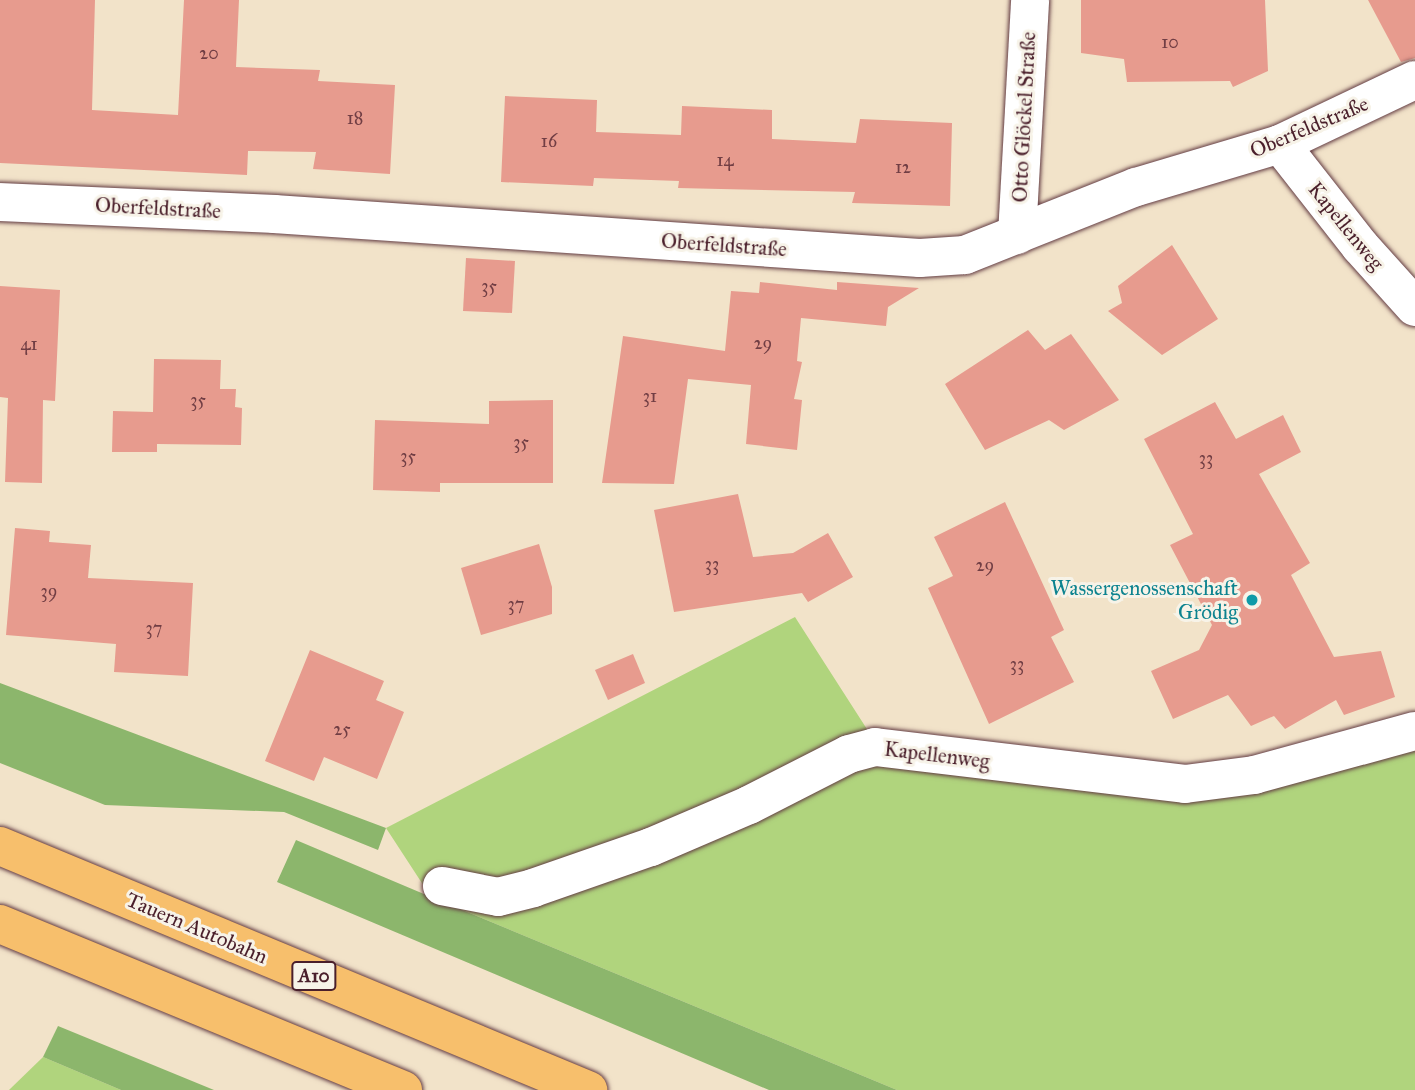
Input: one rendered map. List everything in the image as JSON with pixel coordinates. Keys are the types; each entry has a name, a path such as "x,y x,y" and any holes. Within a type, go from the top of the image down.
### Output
{"highway":[{"path":"0,835 40,863"},
{"name":"Tauern Autobahn","path":"0,846 587,1090"},
{"path":"0,923 403,1090"}],"street":[{"name":"Otto Glöckel Straße","path":"1017,235 1030,0"},
{"name":"Oberfeldstraße","path":"0,202 235,212 920,258 965,255 1136,187 1280,144 1415,80"},
{"name":"Kapellenweg","path":"1280,144 1360,246 1415,307"},
{"name":"Kapellenweg","path":"442,886 498,897 533,888 651,847 749,805 849,754 875,747 1185,784 1254,775 1415,731"}],"green space":[{"path":"795,617 890,765 1161,795 1415,741 1415,1090 897,1090 431,897 386,828"},
{"path":"0,683 386,828 378,850 284,812 105,805 0,763"},
{"path":"296,840 897,1090 769,1090 277,882"},
{"path":"58,1026 214,1090 121,1090 43,1057"},
{"path":"43,1057 121,1090 9,1090"}],"building":[{"path":"0,0 95,0 92,110 178,115 184,0 239,0 236,67 320,70 318,81 395,85 390,174 313,169 316,152 248,151 247,175 0,163"},
{"path":"1081,0 1265,0 1268,71 1233,87 1230,81 1127,82 1124,59 1081,53"},
{"path":"1368,0 1415,0 1415,58 1401,62"},
{"path":"505,96 597,100 596,132 681,135 682,106 772,110 772,139 856,143 860,119 952,123 950,206 852,203 855,192 678,188 679,181 594,178 593,186 501,182"},
{"path":"1172,245 1218,319 1162,355 1108,311 1122,303 1118,286"},
{"path":"466,258 515,261 512,313 463,311"},
{"path":"760,282 837,290 837,282 919,288 888,307 886,326 801,318 797,361 802,362 794,399 802,400 797,450 746,444 751,385 688,379 674,484 602,483 623,336 725,351 731,291 759,293"},
{"path":"0,286 60,290 55,401 43,400 42,483 5,482 8,398 0,397"},
{"path":"1028,330 1045,350 1071,334 1119,400 1064,430 1049,420 985,450 945,384"},
{"path":"154,359 221,360 220,389 236,389 235,407 242,408 241,445 157,444 157,452 112,452 113,411 153,412"},
{"path":"553,400 553,483 440,483 440,492 373,490 375,420 489,424 489,401"},
{"name":"Wassergenossenschaft Grödig","path":"1215,402 1236,439 1283,415 1301,452 1259,474 1310,563 1291,575 1334,657 1381,651 1395,697 1344,715 1336,700 1285,729 1274,716 1251,726 1228,695 1173,719 1151,671 1199,650 1212,625 1170,545 1193,534 1144,439"},
{"path":"738,494 753,557 793,553 828,533 853,577 808,602 802,593 674,612 654,510"},
{"path":"1005,502 1064,630 1051,637 1074,682 989,724 928,588 953,576 934,537"},
{"path":"15,528 50,531 49,542 91,545 88,578 193,583 188,676 114,672 116,644 6,635"},
{"path":"539,544 552,587 552,614 481,635 461,568"},
{"path":"310,650 384,681 376,700 404,712 377,779 324,757 314,781 265,761"},
{"path":"633,654 645,683 608,700 595,670"}],"place":[{"name":"Wassergenossenschaft Grödig","path":"1252,600"}]}
